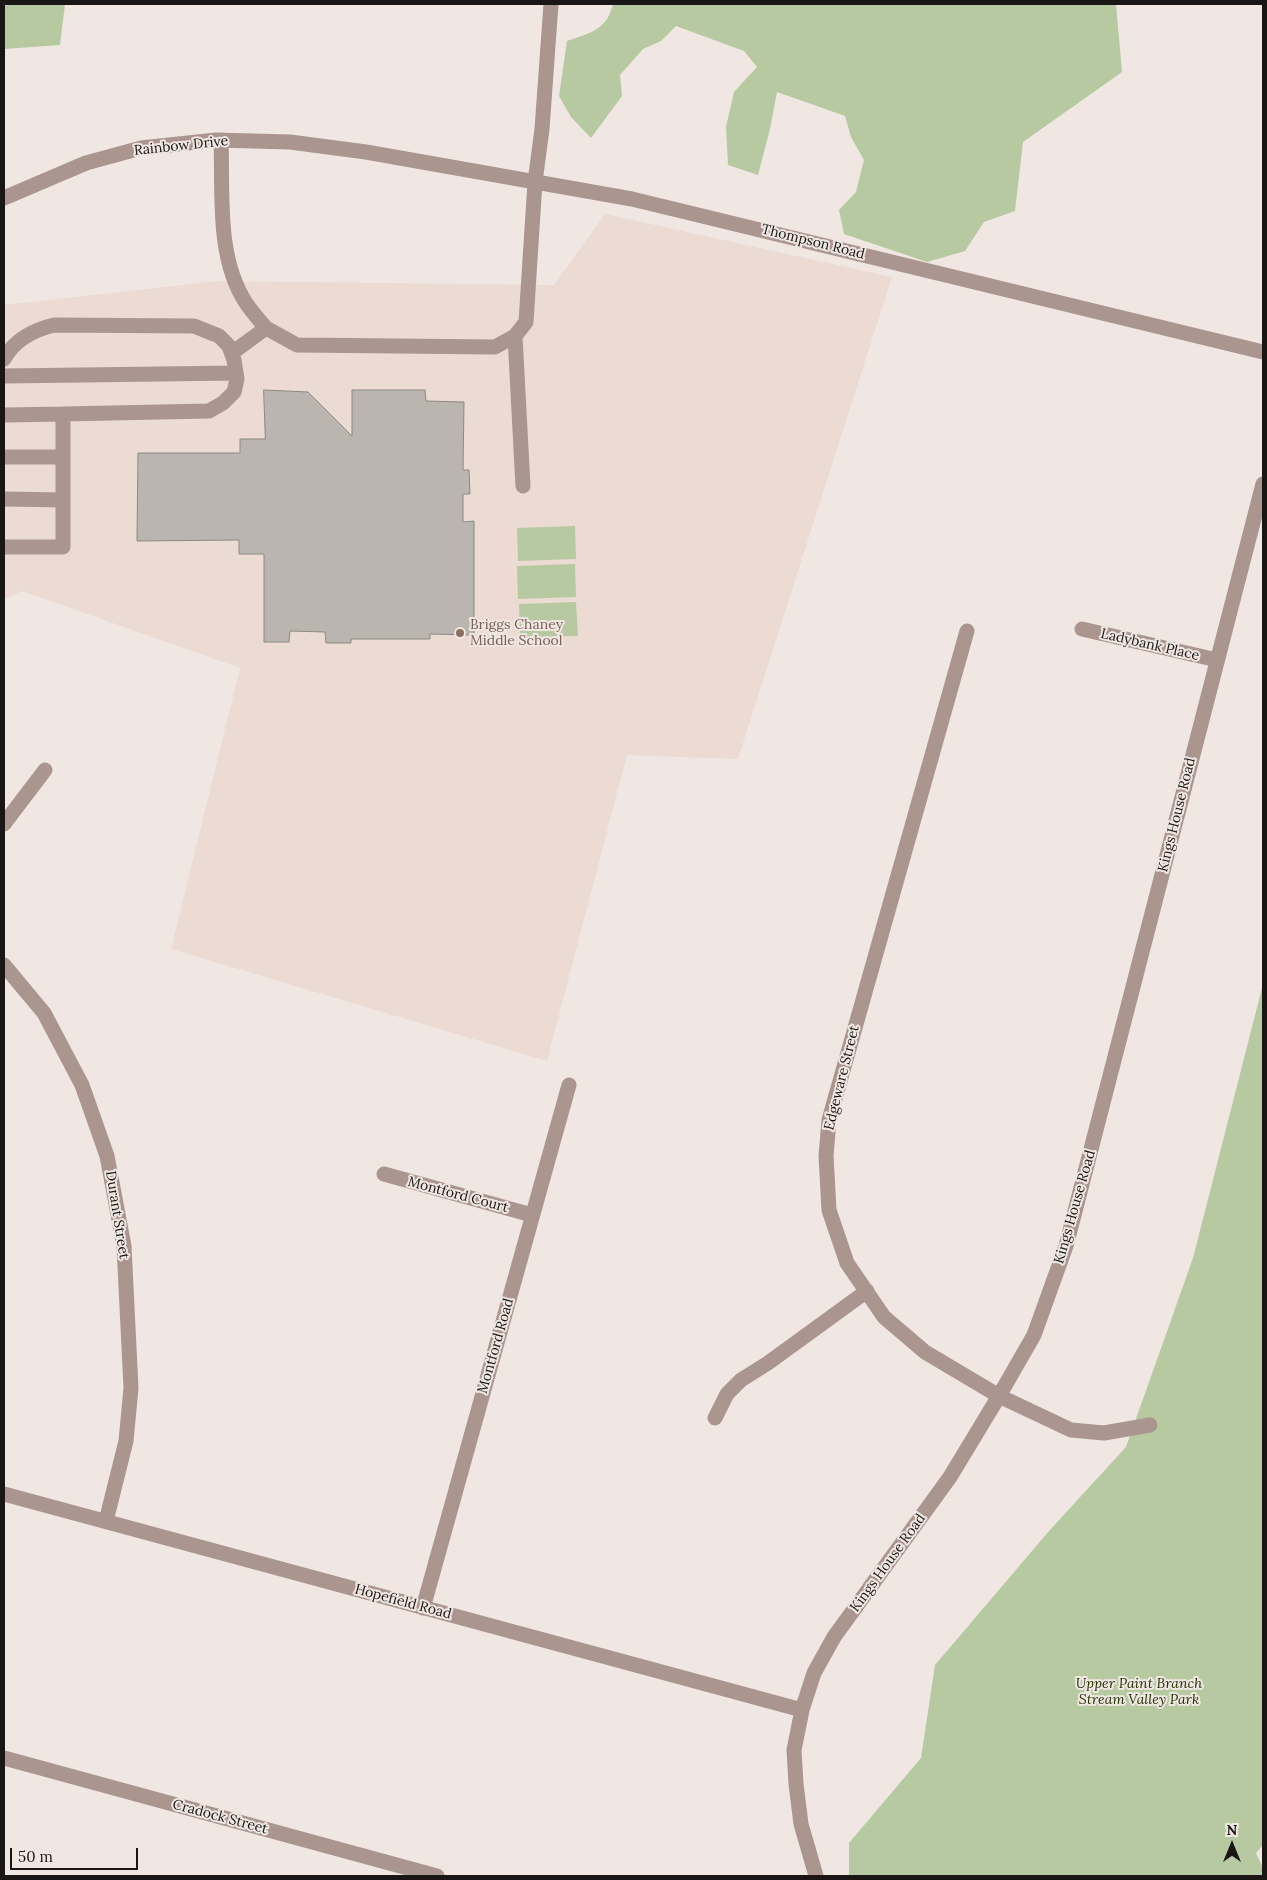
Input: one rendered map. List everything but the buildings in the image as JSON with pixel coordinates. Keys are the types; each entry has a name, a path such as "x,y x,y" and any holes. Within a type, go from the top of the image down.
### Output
{"street":[{"path":"221,140 224,236 231,272 246,303 266,328 297,345 495,347 515,336 526,322 535,182 542,129 551,4"},
{"name":"Rainbow Drive","path":"4,198 86,163 141,148 221,140 290,142 366,152 535,182"},
{"name":"Thompson Road","path":"535,182 632,199 1263,352"},
{"path":"4,359 19,341 35,330 54,325 194,326 219,336 229,346 236,373 234,392 223,403 208,411 4,415"},
{"path":"232,353 266,328"},
{"path":"515,336 523,486"},
{"path":"4,376 236,373"},
{"path":"4,547 63,547 63,414"},
{"path":"4,457 63,457"},
{"name":"Kings House Road","path":"816,1876 801,1824 796,1784 794,1750 802,1710 814,1673 834,1638 950,1477 1034,1335 1066,1246 1263,484"},
{"path":"4,499 63,500"},
{"name":"Ladybank Place","path":"1082,629 1217,660"},
{"name":"Edgeware Street","path":"967,631 829,1120 826,1156 829,1210 848,1263 884,1317 925,1352 999,1396 1071,1430 1104,1433 1150,1425"},
{"path":"4,824 45,770"},
{"name":"Durant Street","path":"4,965 44,1013 82,1085 107,1156 122,1236 131,1388 126,1442 106,1521"},
{"name":"Montford Road","path":"423,1608 569,1085"},
{"name":"Montford Court","path":"384,1174 532,1215"},
{"path":"715,1418 727,1394 741,1380 768,1363 867,1291"},
{"name":"Hopefield Road","path":"4,1494 802,1710"},
{"name":"Cradock Street","path":"4,1758 437,1876"}],"shaded area":[{"name":"Briggs Chaney Middle School","path":"605,214 892,277 738,759 627,755 547,1061 171,949 240,668 22,591 4,599 4,305 218,281 554,285"}],"green space":[{"path":"4,4 65,4 60,45 4,49"},
{"path":"613,4 1116,4 1122,72 1023,142 1015,211 984,222 965,251 927,262 844,234 839,210 856,192 864,160 851,137 845,116 777,92 758,175 728,165 726,127 734,92 757,67 744,51 676,26 661,41 643,49 620,75 622,96 591,138 571,117 559,96 567,41 590,33 602,25 607,20"},
{"path":"575,526 576,559 518,561 517,528"},
{"path":"575,564 576,597 518,599 517,566"},
{"path":"576,602 578,636 520,637 519,604"},
{"name":"Upper Paint Branch Stream Valley Park","path":"1263,984 1263,1845 1256,1853 1263,1868 1263,1876 848,1876 849,1843 921,1758 935,1665 1049,1531 1126,1447 1193,1258"}],"place":[{"name":"Briggs Chaney Middle School","path":"460,633"}]}
